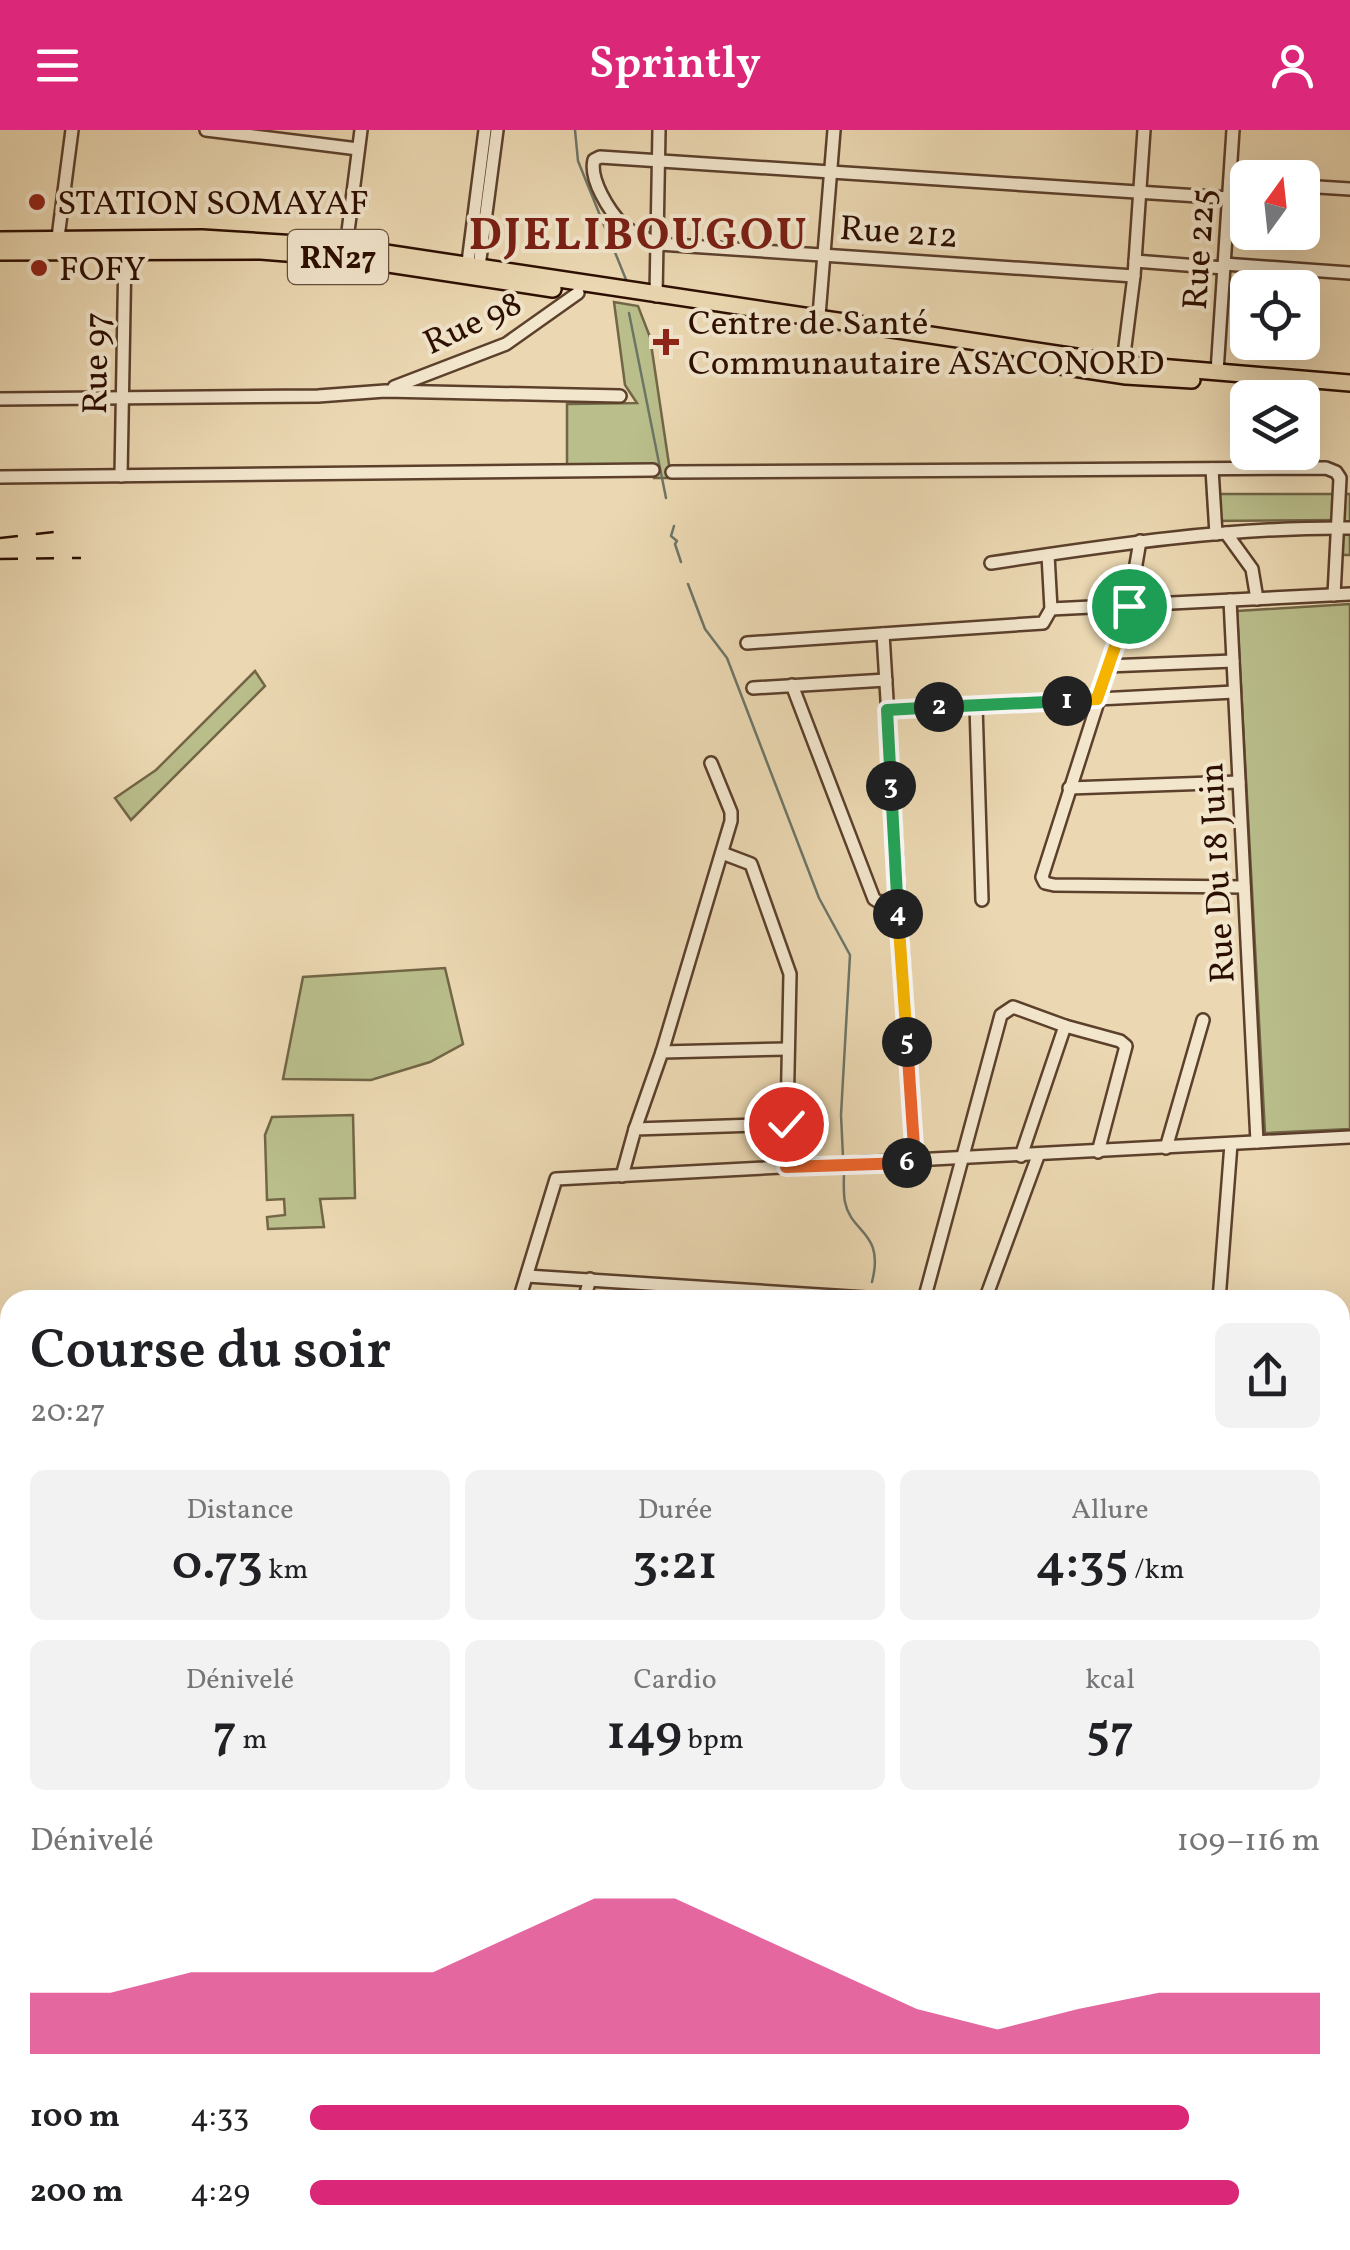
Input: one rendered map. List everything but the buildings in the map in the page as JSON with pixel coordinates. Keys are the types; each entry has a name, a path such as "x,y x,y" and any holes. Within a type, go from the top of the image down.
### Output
{"main road":[{"name":"RN27","path":"0,252 221,239 346,247 578,293 617,294"},
{"name":"RN27","path":"0,240 124,251 277,252 472,271 1122,370 1350,392"},
{"name":"RN27","path":"639,298 656,296 818,324"},
{"name":"RN27","path":"1122,370 1216,372 1350,383"}],"street":[{"path":"57,246 72,130"},
{"path":"206,130 358,150"},
{"path":"346,247 361,130"},
{"path":"472,271 485,130"},
{"path":"472,271 497,130"},
{"path":"656,296 659,130"},
{"path":"818,324 834,130"},
{"path":"1122,370 1134,276 1144,130"},
{"name":"Rue 225","path":"1232,160 1234,130"},
{"path":"659,244 623,225 602,194 592,169 594,160 1229,198"},
{"name":"Rue 225","path":"1216,372 1230,181"},
{"path":"1320,187 1350,189"},
{"name":"Rue 212","path":"659,244 1134,276"},
{"name":"Rue 97","path":"121,476 124,251"},
{"path":"1135,262 1350,272"},
{"name":"Rue 98","path":"385,391 506,344 578,293"},
{"path":"0,399 318,396 385,391 620,396"},
{"path":"672,472 1326,468 1340,478 1344,528 1334,595"},
{"path":"1212,469 1221,534 1252,568 1257,599"},
{"path":"0,477 654,470"},
{"path":"991,563 1140,541 1344,528"},
{"path":"1140,541 1129,606 1042,876 1045,883 1054,886 1244,887"},
{"path":"747,643 1043,623 1051,609 1048,554"},
{"path":"1051,609 1350,594"},
{"name":"Rue Du 18 Juin","path":"1230,600 1257,1142"},
{"path":"883,634 915,1162"},
{"path":"1107,666 1232,660"},
{"path":"753,688 886,680"},
{"path":"792,686 874,899 897,901"},
{"path":"887,710 1234,692"},
{"path":"976,706 982,900"},
{"path":"622,1176 722,853 731,812 711,763"},
{"path":"1069,788 1239,782"},
{"path":"722,853 751,864 790,974 786,1167"},
{"path":"927,1290 1001,1014 1014,1007 1126,1046 1098,1152"},
{"path":"1166,1148 1202,1020"},
{"path":"1020,1156 1065,1026"},
{"path":"662,1052 788,1050"},
{"path":"634,1130 786,1124"},
{"path":"523,1290 556,1180 1350,1137"},
{"path":"1221,1290 1231,1144"},
{"path":"989,1290 1038,1156"},
{"path":"527,1276 744,1290"},
{"path":"587,1290 590,1280"}],"green space":[{"path":"614,302 638,306 650,337 671,478 654,478 652,466 567,467 567,404 637,403 625,385"},
{"path":"1207,494 1350,494 1350,555 1341,555 1340,520 1209,521"},
{"path":"1350,604 1350,1129 1265,1133 1237,611"},
{"path":"255,671 265,686 131,820 115,798 156,770"},
{"path":"445,968 463,1044 430,1062 371,1080 283,1079 303,977"},
{"path":"353,1115 355,1198 320,1199 324,1227 268,1229 267,1217 285,1215 284,1199 267,1200 265,1135 272,1117"}],"waterway":[{"path":"575,130 578,161 627,282"},
{"path":"629,313 666,498"},
{"path":"674,526 671,536 677,541 681,562"},
{"path":"688,584 705,629 727,658 819,898 850,955 841,1115 843,1157"},
{"path":"844,1170 848,1213 874,1252 872,1282"}],"railway":[{"path":"0,538 54,532"},
{"path":"0,559 81,558"}],"place":[{"name":"STATION SOMAYAF","path":"37,202"},
{"name":"FOFY","path":"39,268"},
{"name":"Centre de Santé Communautaire ASACONORD","path":"666,342"}],"district":[{"name":"DJELIBOUGOU","path":"639,233"}],"route":[{"path":"786,1124 786,1167 915,1162 887,710 1097,699 1129,606"}]}
